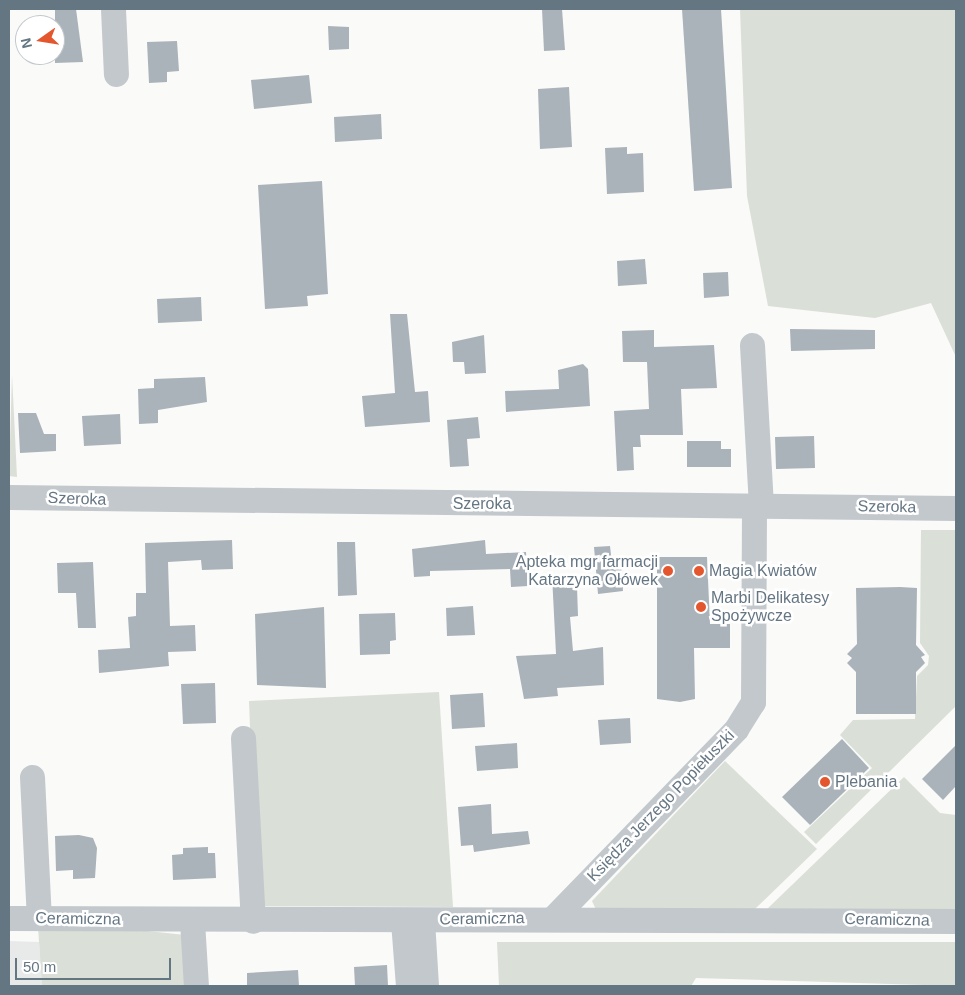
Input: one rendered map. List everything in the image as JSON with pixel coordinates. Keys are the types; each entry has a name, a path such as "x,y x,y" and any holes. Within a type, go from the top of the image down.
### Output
{"street":[{"path":"113,9 116,74"},
{"name":"Księdza Jerzego Popiełuszki","path":"552,918 736,730 753,702 758,506 752,345"},
{"name":"Szeroka","path":"9,497 956,508"},
{"path":"243,738 253,920"},
{"path":"32,776 39,918"},
{"name":"Ceramiczna","path":"9,918 192,921 412,921 552,918 956,921"},
{"path":"192,921 196,986"},
{"path":"408,986 412,921"},
{"path":"412,921 426,986"}],"shaded area":[{"path":"740,9 956,9 956,357 931,303 875,318 768,306 747,196"},
{"path":"12,375 17,477 9,476"},
{"path":"921,530 956,530 956,706 816,844 804,832 872,768 840,735 853,720 915,719 917,676 928,665 929,656 920,643"},
{"path":"439,692 453,907 257,906 249,701"},
{"path":"725,761 817,849 755,909 597,912 592,901"},
{"path":"904,777 940,813 956,815 956,912 765,911"},
{"path":"38,927 110,927 185,935 187,986 42,986"},
{"path":"9,941 39,942 42,986 9,986"},
{"path":"497,942 956,942 956,986 696,978 691,986 499,986"}],"building":[{"path":"55,9 76,9 83,62 65,63 65,15 55,15"},
{"path":"542,9 562,9 565,50 544,51"},
{"path":"682,9 721,9 732,188 694,191"},
{"path":"328,26 349,27 349,49 329,50"},
{"path":"177,41 179,71 167,72 167,82 149,83 147,42"},
{"path":"309,75 312,103 254,109 251,80"},
{"path":"569,87 572,147 540,149 538,89"},
{"path":"381,114 382,139 335,142 334,117"},
{"path":"627,147 627,154 643,153 644,192 607,194 605,148"},
{"path":"322,181 328,294 307,296 308,306 265,309 258,185"},
{"path":"645,259 647,284 618,286 617,261"},
{"path":"728,272 729,296 704,298 703,273"},
{"path":"201,297 202,321 158,323 157,299"},
{"path":"390,314 407,314 415,392 428,391 430,422 365,427 362,396 395,393"},
{"path":"790,329 875,330 875,349 791,351"},
{"path":"654,330 654,347 714,345 717,388 681,389 683,435 640,435 641,447 633,447 634,470 617,471 614,411 649,409 647,362 623,362 622,331"},
{"path":"484,335 486,373 465,374 464,362 453,362 452,342"},
{"path":"583,364 588,369 590,406 506,412 505,391 559,389 558,370"},
{"path":"205,377 207,402 158,410 158,423 139,424 138,389 154,388 154,379"},
{"path":"18,413 36,413 44,434 56,434 56,451 20,453"},
{"path":"120,414 121,444 84,446 82,416"},
{"path":"478,417 480,438 467,439 469,466 450,467 447,420"},
{"path":"814,436 815,468 776,469 775,437"},
{"path":"687,441 721,441 721,449 731,449 731,467 687,467"},
{"path":"232,540 233,569 202,570 201,560 168,562 170,626 195,625 196,651 168,652 169,666 99,673 98,650 130,648 128,617 136,616 136,593 146,593 145,543"},
{"path":"485,540 486,554 526,552 528,586 511,587 510,569 430,571 430,576 414,577 412,549"},
{"path":"337,542 355,542 357,595 338,596"},
{"path":"610,546 612,564 621,563 623,591 598,594 594,547"},
{"path":"657,557 707,557 710,624 730,624 730,648 694,648 695,699 680,702 657,699"},
{"path":"93,562 96,628 78,628 76,593 58,593 57,563"},
{"path":"566,574 567,588 577,587 578,616 570,617 573,651 603,647 604,685 557,688 558,696 524,699 516,656 556,654 552,575"},
{"path":"856,588 917,588 916,645 925,655 921,657 925,663 916,672 916,714 856,714 856,672 847,663 852,658 847,654 857,644"},
{"path":"473,606 475,635 447,636 446,608"},
{"path":"324,607 326,688 257,685 255,614"},
{"path":"395,613 396,640 390,641 390,654 360,655 359,614"},
{"path":"215,683 216,723 183,724 181,684"},
{"path":"483,693 485,727 452,729 450,695"},
{"path":"630,718 631,743 600,745 598,720"},
{"name":"Plebania","path":"842,739 869,768 810,825 782,797"},
{"path":"517,743 518,768 477,771 475,746"},
{"path":"956,745 956,786 943,800 922,779"},
{"path":"491,804 492,834 528,831 530,844 474,852 473,845 461,846 458,807"},
{"path":"79,835 93,838 97,848 95,878 73,879 73,870 56,871 55,836"},
{"path":"208,847 208,853 215,853 216,878 173,880 172,855 183,854 183,848"},
{"path":"387,965 388,986 355,986 354,967"},
{"path":"298,970 299,986 247,986 247,973"}],"place":[{"name":"Apteka mgr farmacji Katarzyna Ołówek","path":"668,571"},
{"name":"Magia Kwiatów","path":"699,571"},
{"name":"Marbi Delikatesy Spożywcze","path":"701,607"},
{"name":"Plebania","path":"825,782"}]}
